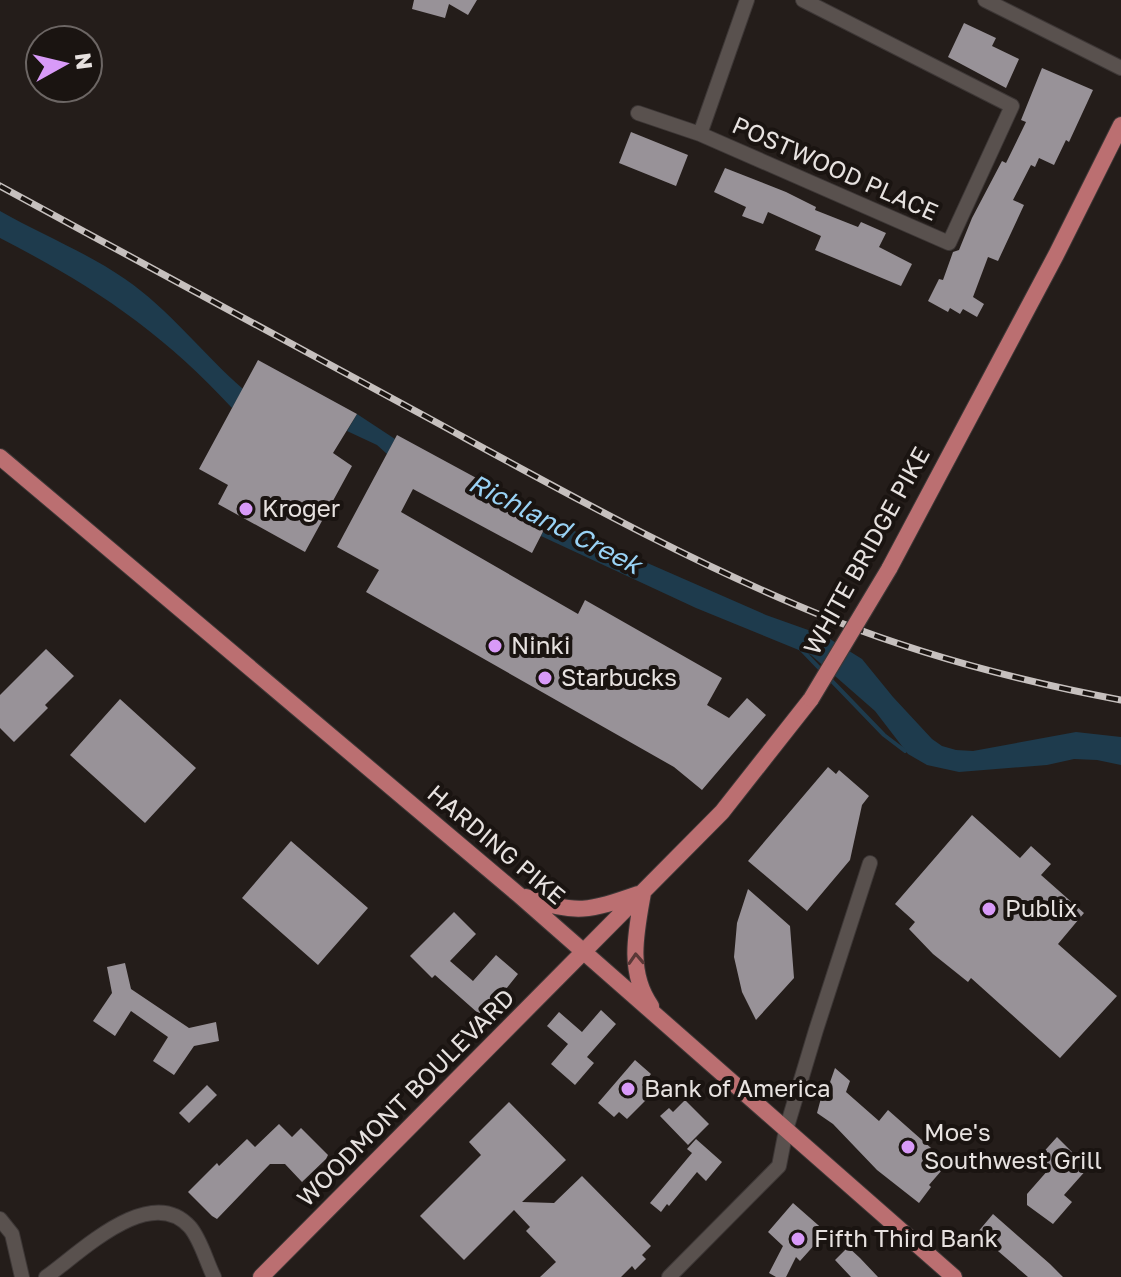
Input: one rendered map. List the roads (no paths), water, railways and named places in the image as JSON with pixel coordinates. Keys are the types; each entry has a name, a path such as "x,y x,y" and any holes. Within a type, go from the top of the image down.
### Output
{"main road":[{"name":"WHITE BRIDGE PIKE","path":"585,952 722,812 811,699 889,569 1056,255 1121,125"},
{"name":"HARDING PIKE","path":"0,457 519,895 954,1277"},
{"path":"519,895 565,910 579,911 643,892 635,961 638,982 661,1020"},
{"name":"WOODMONT BOULEVARD","path":"261,1277 585,952"}],"street":[{"name":"POSTWOOD PLACE","path":"747,0 700,134 949,243 1012,106 803,0"},
{"path":"985,0 1121,68"},
{"path":"638,113 700,134"},
{"path":"669,1277 779,1166 786,1130 870,863"},
{"path":"46,1277 114,1226 156,1212 173,1215 192,1229 214,1277"},
{"path":"0,1219 12,1234 22,1277"}],"water":[{"path":"0,211 95,261 141,291 243,389 232,408 179,356 124,312 66,274 0,238"},
{"path":"357,414 395,439 387,454 377,445 347,431"},
{"path":"549,520 766,615 825,636 862,659 893,697 942,746 973,751 1076,732 1121,737 1121,765 1074,759 1047,765 959,772 927,765 908,754 875,711 811,655 696,608 541,536"}],"waterway":[{"name":"Richland Creek","path":"800,648 822,671"},
{"name":"Richland Creek","path":"828,677 884,735 905,751"}],"railway":[{"path":"0,186 580,500 730,576 833,620 903,645 1012,676 1121,700"}],"place":[{"name":"Kroger","path":"246,509"},
{"name":"Ninki","path":"495,646"},
{"name":"Starbucks","path":"545,678"},
{"name":"Publix","path":"989,909"},
{"name":"Bank of America","path":"628,1089"},
{"name":"Moe's Southwest Grill","path":"908,1147"},
{"name":"Fifth Third Bank","path":"798,1239"}]}
